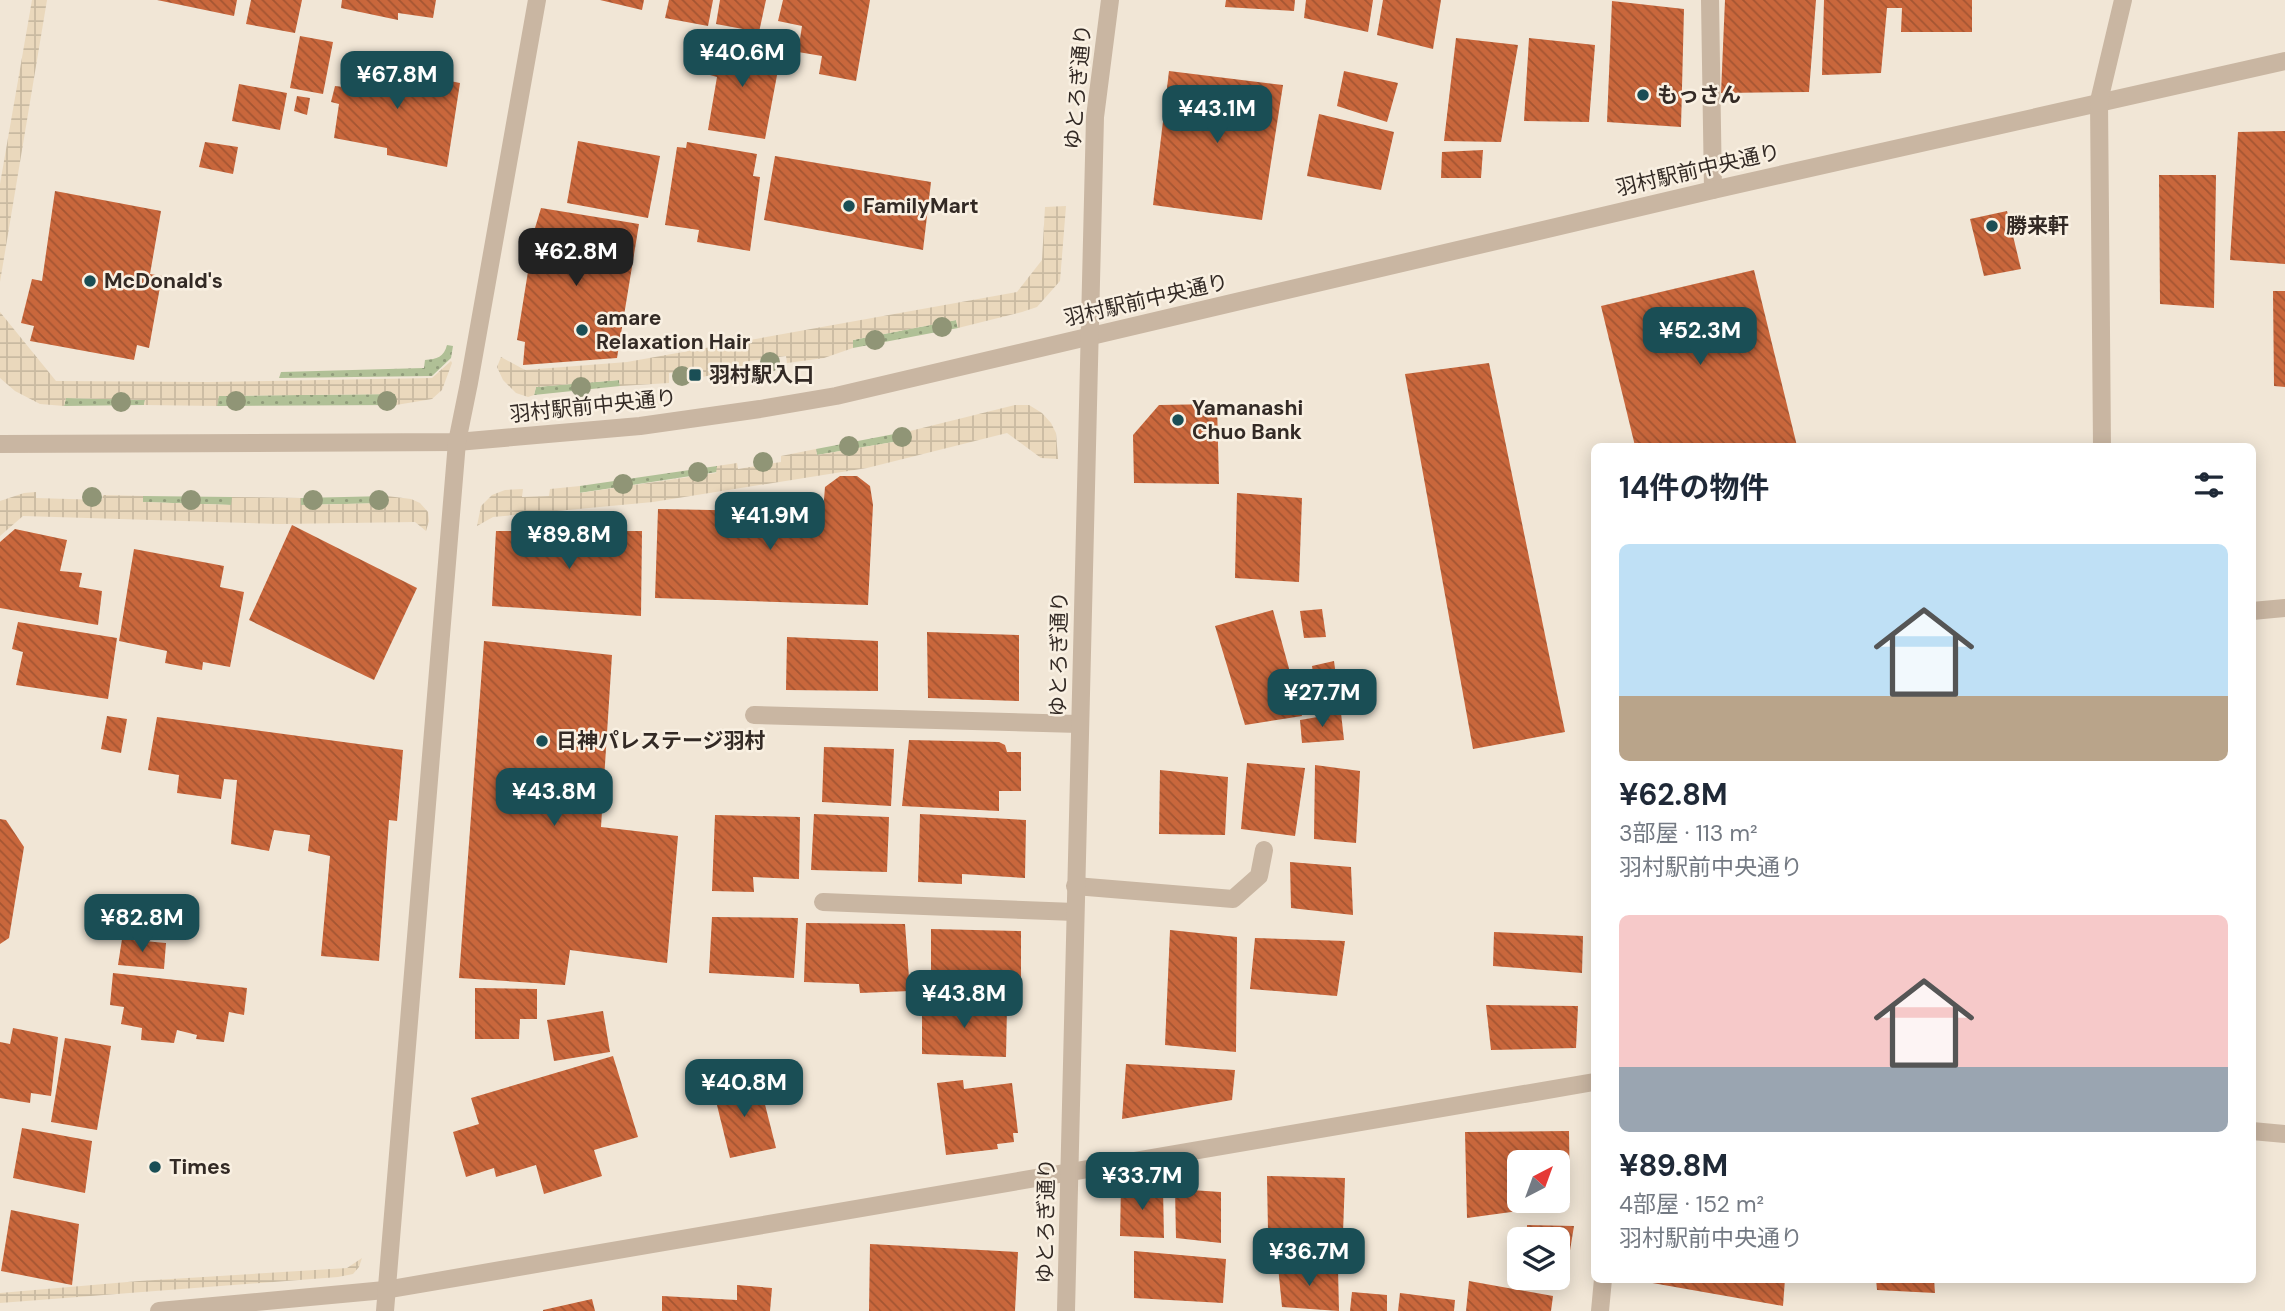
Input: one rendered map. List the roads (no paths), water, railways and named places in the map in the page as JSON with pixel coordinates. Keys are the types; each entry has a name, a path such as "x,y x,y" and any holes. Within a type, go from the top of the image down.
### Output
{"street":[{"path":"385,1311 457,442 470,383 537,0"},
{"name":"ゆとろぎ通り","path":"1066,1311 1096,117 1110,0"},
{"path":"1710,0 1713,190"},
{"path":"2102,443 2099,101 2123,0"},
{"name":"羽村駅前中央通り","path":"0,443 457,442 640,426 760,409 836,396 1713,190 2285,61"},
{"path":"2256,611 2285,608"},
{"path":"754,715 1079,724"},
{"path":"1075,887 1233,899 1259,876 1264,850"},
{"path":"823,902 1075,912"},
{"path":"159,1311 385,1290 1591,1083"},
{"path":"2256,1131 2285,1134"},
{"path":"1600,1311 1603,1283"}],"place":[{"name":"もっさん","path":"1643,95"},
{"name":"FamilyMart","path":"849,206"},
{"name":"勝来軒","path":"1992,226"},
{"name":"McDonald's","path":"90,281"},
{"name":"amare Relaxation Hair","path":"582,330"},
{"name":"羽村駅入口","path":"695,375"},
{"name":"Yamanashi Chuo Bank","path":"1178,420"},
{"name":"日神パレステージ羽村","path":"542,741"},
{"name":"Times","path":"155,1167"}]}
